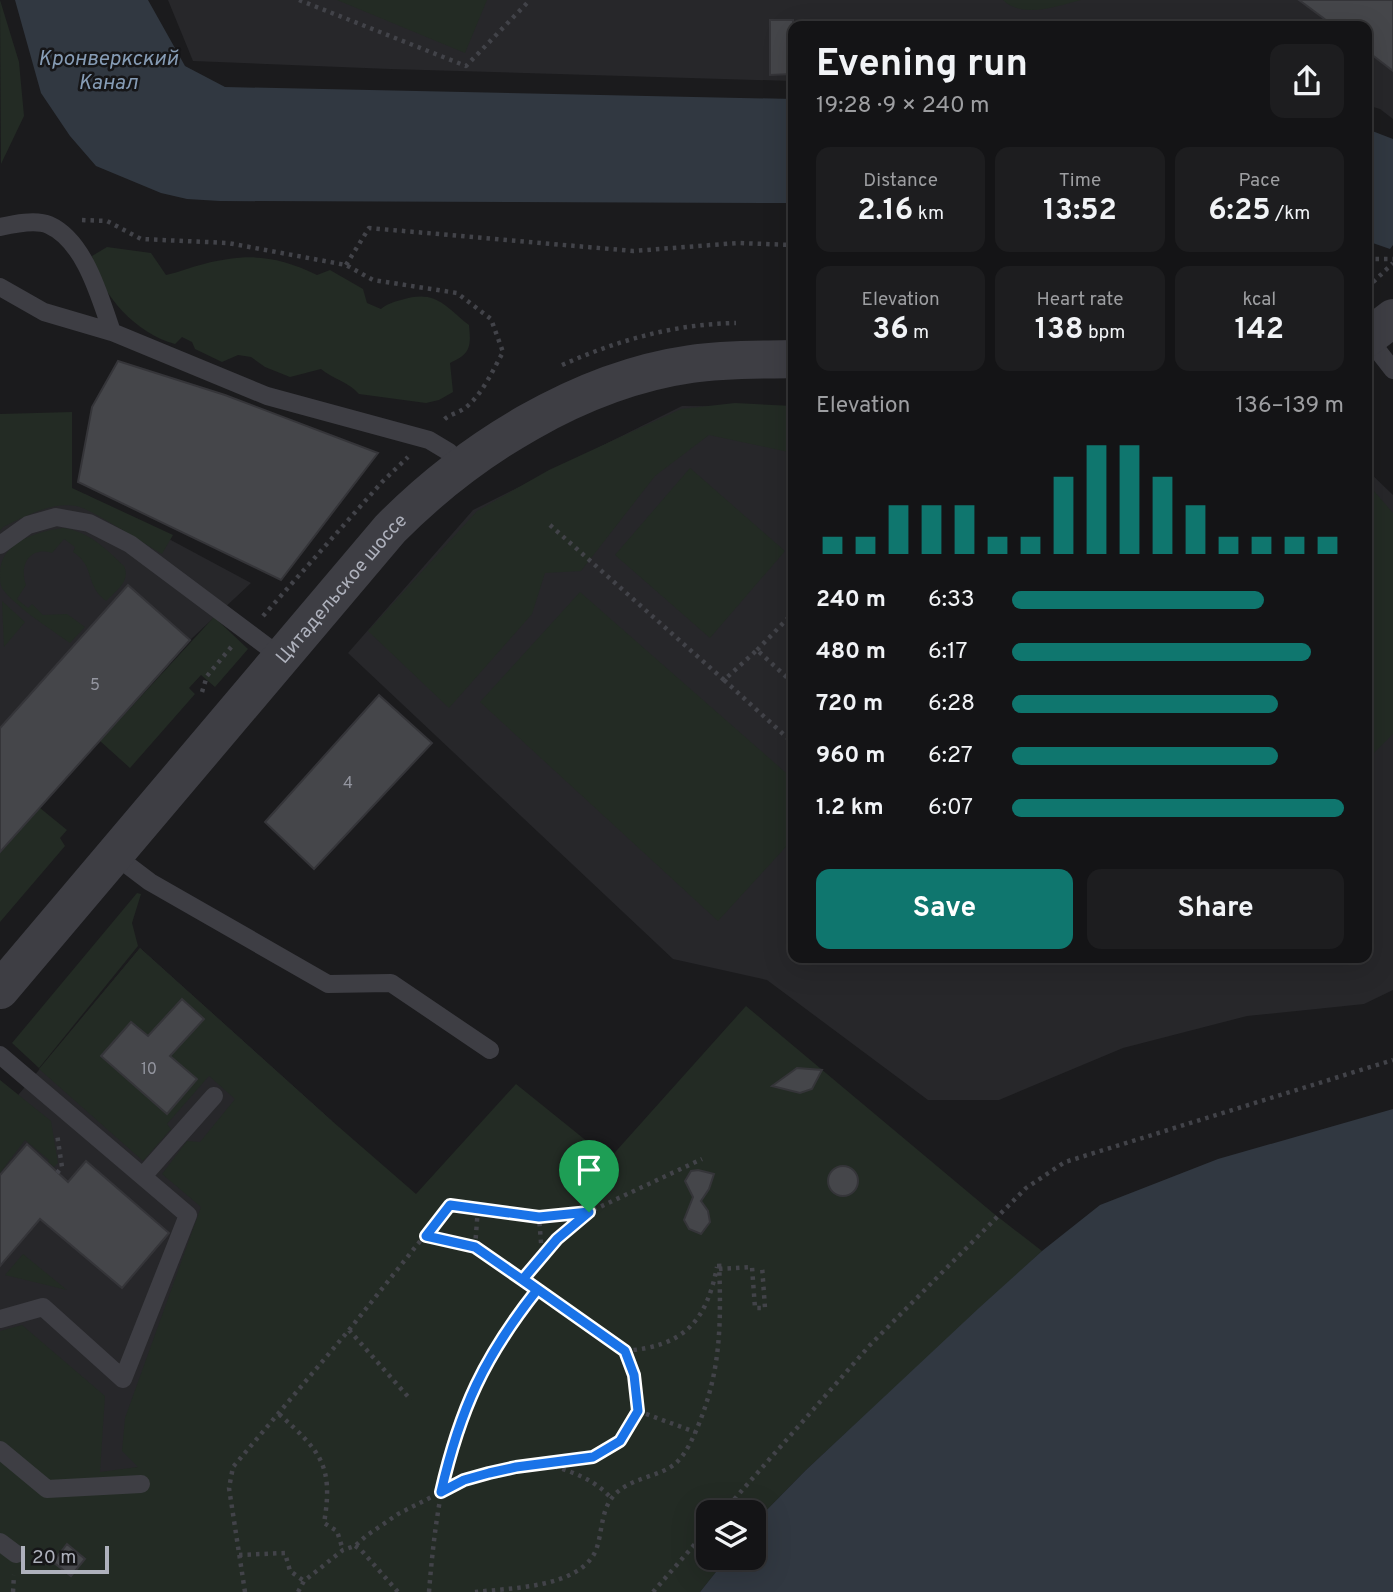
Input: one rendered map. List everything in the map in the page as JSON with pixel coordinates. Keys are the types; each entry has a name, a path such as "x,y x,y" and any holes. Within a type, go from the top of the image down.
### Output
{"street":[{"name":"Цитадельское шоссе","path":"0,990 390,529 422,496 460,466 560,407 636,375 705,362 788,359"}],"lane":[{"path":"0,227 17,223 48,224 70,241 91,274 112,332"},
{"path":"0,286 44,312 112,332 267,396 422,446 449,452 460,466"},
{"path":"1376,331 1393,370"},
{"path":"0,545 28,524 56,517 89,523 130,544 281,657"},
{"path":"113,854 150,882 328,984 391,983 490,1050"},
{"path":"0,1055 188,1214 123,1379 43,1307 0,1319"},
{"path":"143,1176 214,1096"},
{"path":"0,1450 47,1489 141,1484"},
{"path":"0,1542 16,1554"}],"path":[{"path":"299,0 466,66 530,0"},
{"path":"60,233 84,218 107,221 141,239 228,243 346,265 373,280 457,293 491,318 503,352 487,381 466,407 445,418 422,446 399,463 268,611 225,653 207,676 202,691"},
{"path":"346,265 369,228 633,251 737,243 788,245"},
{"path":"1372,259 1393,261"},
{"path":"1372,283 1393,261"},
{"path":"550,525 788,738"},
{"path":"724,680 788,618"},
{"path":"757,650 788,678"},
{"path":"734,1500 870,1345 1026,1188 1065,1162 1393,1060"},
{"path":"523,1279 542,1255 589,1212 702,1158"},
{"path":"245,1592 229,1488 233,1467 279,1415 450,1205 539,1217 589,1212"},
{"path":"475,1247 478,1208"},
{"path":"539,1217 542,1255"},
{"path":"298,1592 304,1581 343,1550 355,1546 382,1524 441,1492 464,1480 489,1473 542,1463 579,1460 606,1450 620,1441 638,1411 634,1375 625,1351 475,1247 426,1236"},
{"path":"475,1592 559,1579 583,1567 595,1553 611,1498 630,1484 676,1463 695,1432 709,1396 719,1356 719,1259 706,1307 685,1333 656,1346 625,1351"},
{"path":"719,1269 752,1267 755,1308 765,1308 762,1266"},
{"path":"429,1592 434,1529 458,1430 473,1390 503,1334 537,1290"},
{"path":"349,1330 411,1400"},
{"path":"638,1411 695,1432"},
{"path":"279,1415 317,1452 327,1484 324,1523 337,1531 343,1550"},
{"path":"542,1463 596,1483 611,1498"},
{"path":"653,1592 696,1543"},
{"path":"355,1546 398,1592"},
{"path":"239,1555 285,1553 290,1571 304,1581"}],"shaded area":[{"path":"0,0 19,62 24,116 1,164"},
{"path":"168,0 1393,0 1393,119 1372,107 1372,21 788,21 788,81 193,61"},
{"path":"337,0 487,0 465,53"},
{"path":"1003,0 1081,0 1030,10 1011,6"},
{"path":"107,247 151,253 166,275 220,260 248,257 288,263 317,275 330,270 363,289 367,303 381,309 393,302 413,297 431,298 445,305 469,325 470,339 466,353 450,363 453,392 439,400 426,403 359,394 351,386 321,369 290,377 265,367 251,357 238,355 222,362 195,349 192,342 182,337 175,344 161,339 147,332 122,311 103,285 92,256"},
{"path":"735,403 788,406 788,452 709,435 655,476 581,571 545,573 532,614 449,708 368,631 477,511 549,470 681,409"},
{"path":"682,406 788,407 788,963 1372,963 1372,475 1393,495 1393,990 1364,1004 1247,1016 1123,1048 999,1100 928,1100 767,980 673,959 348,653 473,510"},
{"path":"72,412 72,488 173,535 162,554 76,506 57,506 39,511 3,527 0,531 0,414"},
{"path":"690,468 785,551 710,638 615,555"},
{"path":"1372,489 1393,513 1393,734 1372,755"},
{"path":"0,493 85,494 251,583 190,640 0,852"},
{"path":"64,528 97,542 124,566 126,571 122,585 106,601 95,588 85,564 73,552 75,547 64,539 52,553 37,552 28,559 24,571 26,585 17,599 28,608 32,604 43,615 67,614 85,627 70,643 15,602 2,588 0,579 2,562 13,546 32,535"},
{"path":"580,592 788,775 788,844 718,921 480,702"},
{"path":"2,601 25,622 4,647"},
{"path":"214,617 248,649 215,687 201,675 189,688 195,694 130,768 100,741"},
{"path":"40,808 67,830 60,838 65,846 0,922 0,853"},
{"path":"137,893 141,894 132,923 138,946 39,1068 12,1043"},
{"path":"140,948 332,1121 181,1461 100,1473 0,1430 0,1117"},
{"path":"140,948 416,1194 516,1084 609,1159 746,1006 1042,1251 806,1470 766,1511 766,1500 696,1500 696,1570 717,1570 700,1592 0,1592 0,1331 22,1325 105,1396 100,1472 138,1467 122,1451 125,1418 201,1207 162,1174 187,1141 200,1142 235,1099 209,1076 167,1124 171,1129 143,1161 39,1069","holes":["182,999 203,1019 157,1026","131,1022 197,1079 167,1113 101,1057"]},
{"path":"0,1080 51,1121 58,1163 54,1167 25,1140 0,1173"},
{"path":"23,1254 67,1290 5,1275"}],"water":[{"name":"Кронверкский Канал","path":"15,0 148,0 185,66 225,87 788,99 788,203 187,199 161,193 96,166 70,136 41,93"},
{"path":"1372,131 1393,139 1393,245 1390,249 1372,243"},
{"path":"1393,1109 1393,1592 700,1592 717,1570 766,1570 766,1511 806,1470 1042,1251 1100,1205 1218,1159"}],"building":[{"path":"1299,0 1393,0 1393,71 1372,55 1372,21 1327,21"},
{"path":"770,20 793,20 788,21 788,74 770,75"},
{"path":"118,361 225,395 378,453 281,580 78,482 92,407"},
{"path":"128,585 190,640 0,852 0,728"},
{"path":"379,695 432,743 314,869 265,822"},
{"path":"182,999 204,1019 170,1056 197,1079 167,1114 101,1056 131,1022 148,1036"},
{"path":"797,1068 822,1070 812,1089 800,1093 772,1086"},
{"path":"27,1144 68,1182 86,1161 169,1233 122,1288 40,1219 0,1266 0,1175"},
{"path":"843,1166 849,1167 857,1175 857,1187 849,1195 843,1196 837,1195 829,1187 828,1181 829,1175 837,1167"},
{"path":"691,1171 714,1174 701,1201 708,1211 710,1222 701,1234 689,1229 684,1220 693,1197 685,1181"},
{"path":"67,1544 85,1559 71,1576 53,1562"}],"route":[{"path":"450,1205 539,1217 589,1212 557,1239 523,1279 625,1351 634,1375 638,1411 620,1441 593,1457 489,1473 464,1480 441,1492 458,1430 482,1369 503,1334 537,1290 475,1247 426,1236 450,1205"}]}
